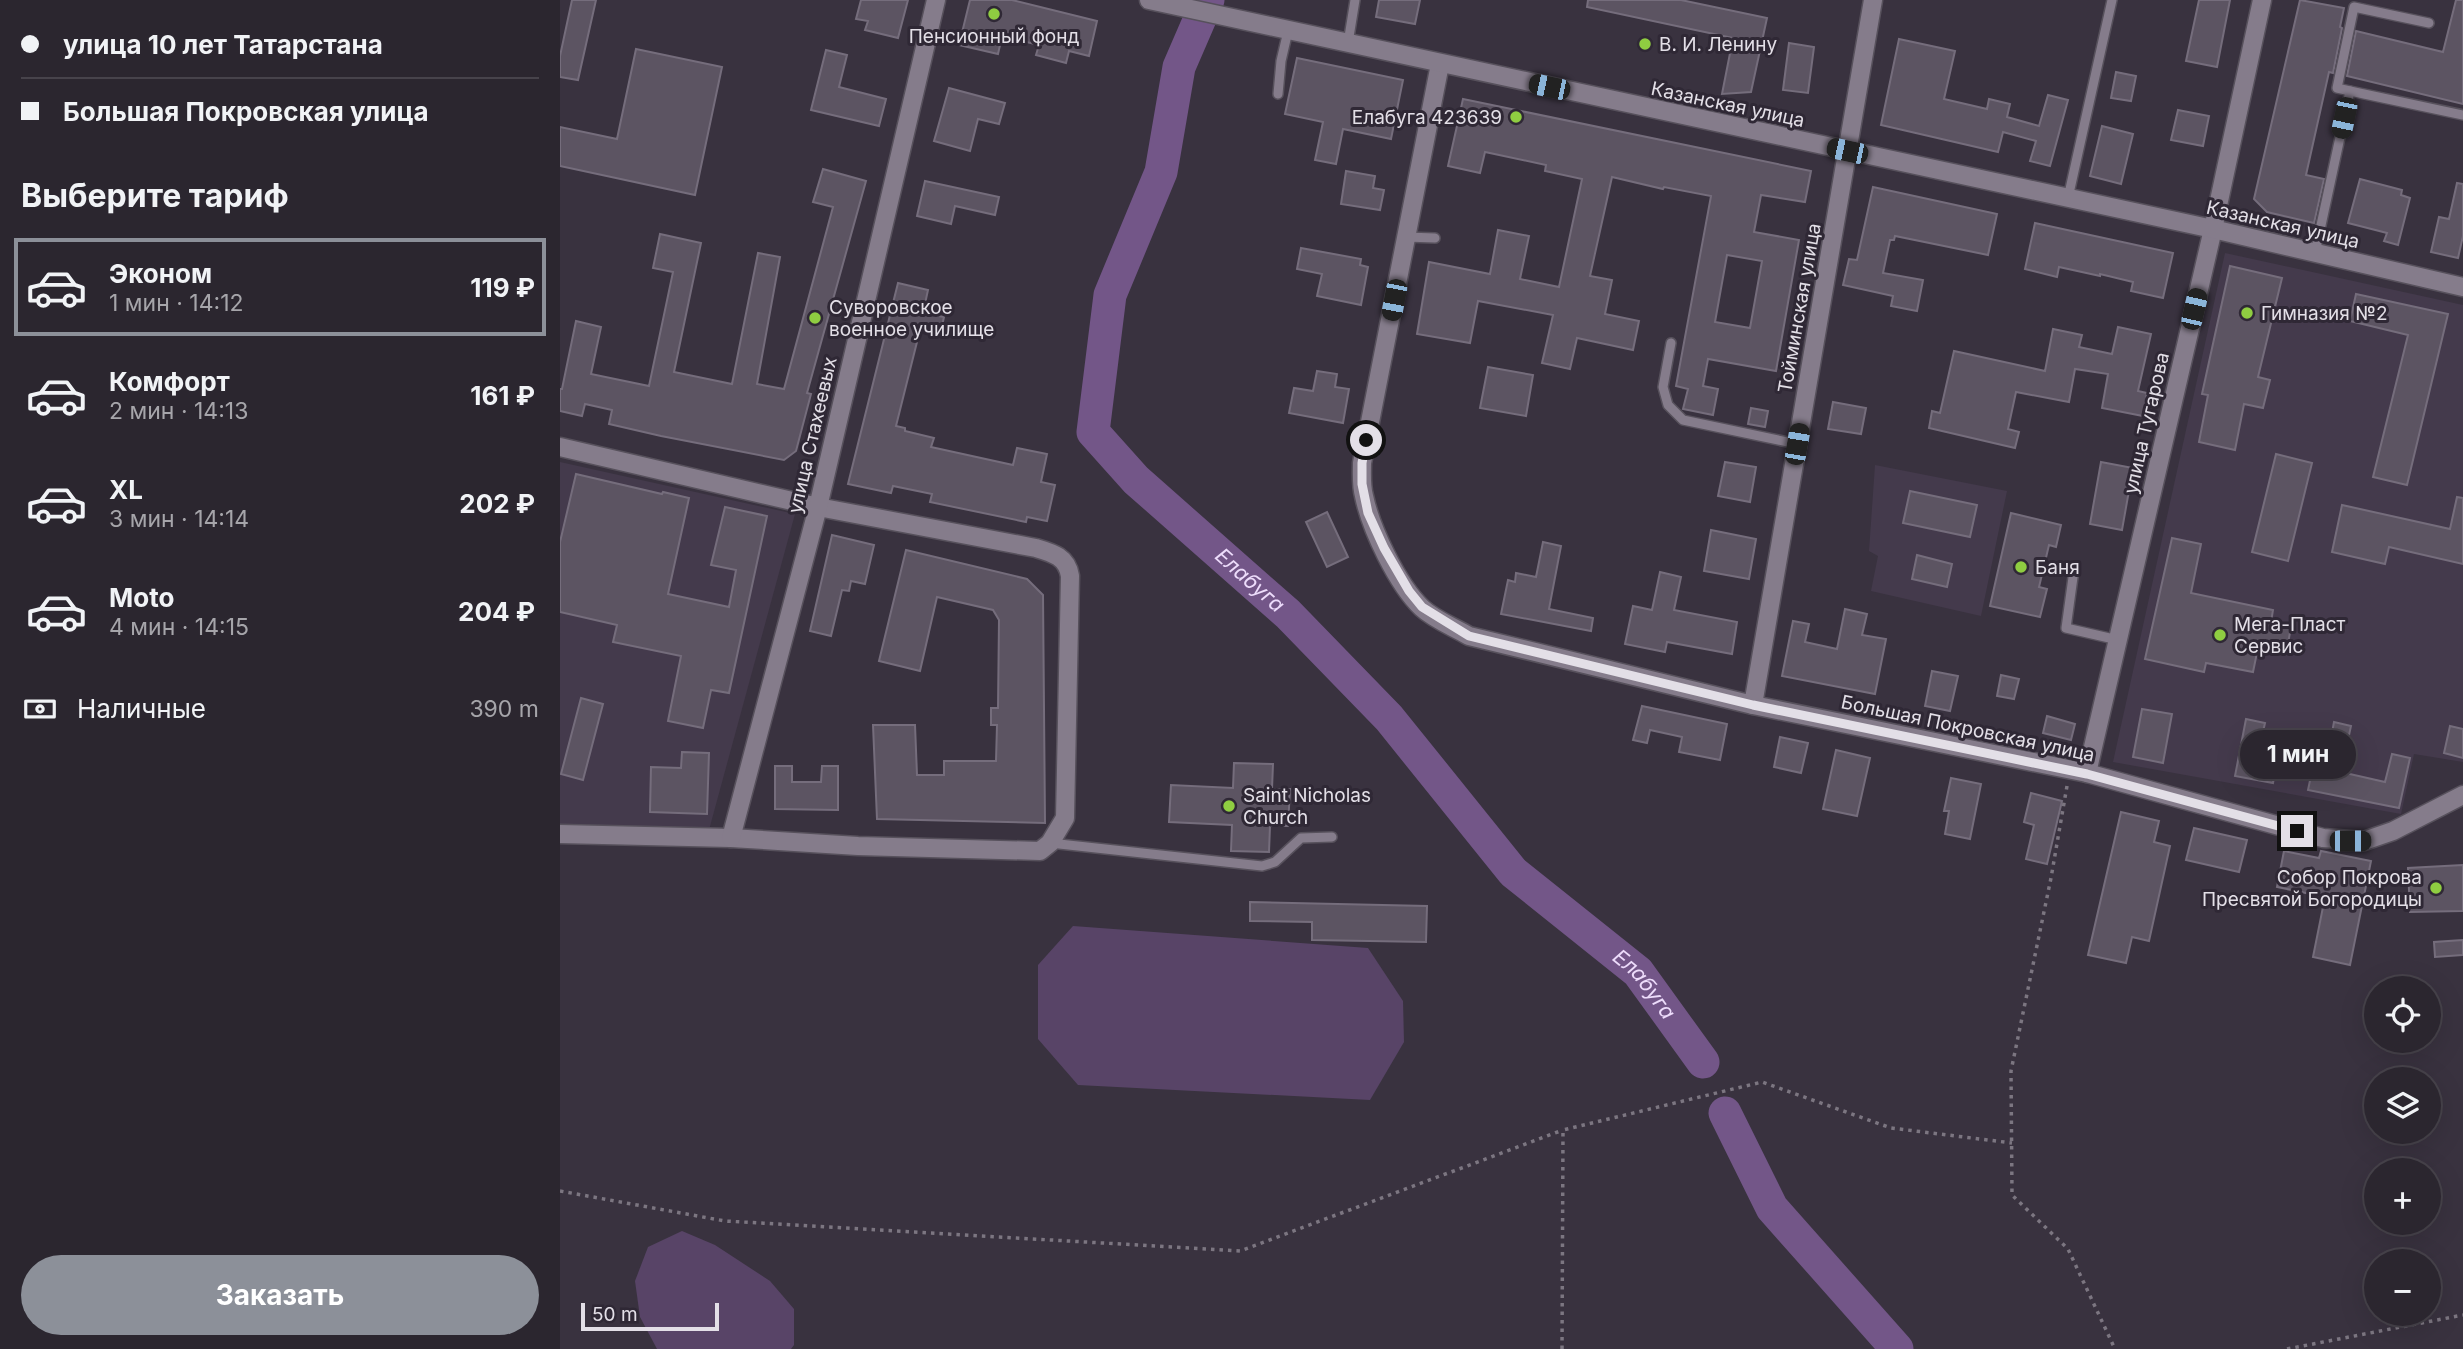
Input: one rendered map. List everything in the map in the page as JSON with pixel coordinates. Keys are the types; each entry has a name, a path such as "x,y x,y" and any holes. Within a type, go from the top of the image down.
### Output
{"street":[{"name":"улица Стахеевых","path":"731,838 818,507 936,0"},
{"name":"Казанская улица","path":"1149,0 2213,229 2463,287"},
{"name":"Тойминская улица","path":"1753,705 1873,0"},
{"name":"улица Тугарова","path":"2078,772 2118,640 2213,229 2262,0"},
{"name":"Большая Покровская улица","path":"1440,64 1362,463 1362,484 1368,513 1409,591 1422,607 1469,636 1753,705 2078,772 2323,838 2364,841 2393,831 2463,795"},
{"path":"560,447 818,507 1036,548 1053,553 1065,561 1070,576 1065,818 1050,843 1040,851 560,834"}],"lane":[{"path":"1348,44 1355,0"},
{"path":"2068,198 2112,0"},
{"path":"2428,23 2354,7 2337,88 2463,115"},
{"path":"1278,94 1281,61 1288,32"},
{"path":"2315,253 2350,91"},
{"path":"1406,237 1435,238"},
{"path":"1671,342 1663,387 1668,405 1682,420 1797,444"},
{"path":"2074,570 2066,628 2118,640"},
{"path":"1050,843 1262,866 1275,862 1301,838 1332,837"}],"path":[{"path":"2078,772 2051,878 2011,1071 2012,1195 2068,1248 2115,1349"},
{"path":"560,1191 725,1221 1240,1251 1563,1130 1762,1082 1891,1128 2012,1143"},
{"path":"1562,1349 1563,1130"},
{"path":"2287,1349 2463,1315"}],"shaded area":[{"path":"2225,253 2463,305 2463,762 2414,754 2401,814 2113,762"},
{"path":"560,462 795,514 709,830 560,825"},
{"path":"1875,465 2007,491 1981,616 1871,591 1878,556 1869,551"},
{"path":"1073,926 1368,948 1403,1001 1404,1042 1370,1100 1078,1085 1038,1039 1038,965"},
{"path":"682,1231 715,1245 770,1281 794,1309 794,1345 791,1349 657,1349 640,1317 635,1281 648,1247"}],"building":[{"path":"572,0 596,0 578,80 560,77 560,56"},
{"path":"861,0 908,0 898,38 865,30 868,21 856,19"},
{"path":"970,0 1012,0 1097,21 1089,56 1069,51 1066,63 1036,55 1039,45 1002,36 998,54 959,45"},
{"path":"1379,0 1420,0 1415,24 1376,17"},
{"path":"1588,0 1681,0 1767,18 1751,92 1722,94 1733,38 1587,7"},
{"path":"2199,0 2230,0 2217,67 2186,61"},
{"path":"2300,0 2344,8 2333,73 2329,72 2306,175 2324,179 2314,223 2267,212 2254,199"},
{"path":"2456,0 2463,0 2463,104 2347,76 2356,31 2443,52"},
{"path":"1899,39 1955,51 1944,99 1987,109 1989,99 2010,104 2007,117 2039,126 2048,95 2068,100 2050,166 2030,161 2036,141 2003,132 1998,152 1881,125"},
{"path":"1789,43 1814,47 1808,93 1783,90"},
{"path":"636,49 722,67 695,195 560,166 560,127 617,139"},
{"path":"826,50 847,55 839,87 886,99 879,126 811,110"},
{"path":"1297,58 1403,80 1391,139 1343,129 1336,164 1315,160 1323,122 1285,114"},
{"path":"2116,72 2136,76 2131,101 2111,98"},
{"path":"949,88 1005,103 999,124 978,119 970,151 934,141"},
{"path":"1463,99 1811,171 1805,202 1761,195 1754,232 1799,240 1776,371 1708,359 1703,386 1718,389 1713,415 1683,409 1688,389 1676,386 1711,196 1664,187 1663,189 1612,177 1590,276 1612,280 1605,314 1639,321 1633,350 1577,338 1570,369 1542,363 1553,315 1478,301 1470,343 1417,334 1429,262 1490,274 1498,230 1529,236 1520,279 1559,287 1582,179 1545,171 1546,165 1485,152 1480,173 1448,166","holes":["1727,255 1762,261 1750,328 1715,322"]},
{"path":"2178,110 2209,116 2203,146 2171,140"},
{"path":"2102,126 2133,134 2121,184 2090,176"},
{"path":"823,169 866,181 807,393 811,394 796,451 784,460 661,436 609,424 612,410 585,404 582,416 560,411 560,389 576,321 601,327 591,374 649,386 673,272 653,268 660,234 701,243 674,372 732,384 758,253 780,257 757,384 784,389 833,207 813,202"},
{"path":"1346,171 1375,176 1373,188 1384,190 1380,210 1341,204"},
{"path":"2360,179 2402,190 2401,195 2410,198 2398,245 2384,241 2387,233 2348,223"},
{"path":"925,181 999,197 995,215 955,206 951,224 917,216"},
{"path":"2457,183 2463,184 2463,236 2458,258 2431,252 2439,217 2449,219"},
{"path":"1873,187 1997,214 1988,255 1895,236 1894,240 1890,240 1883,273 1923,280 1917,311 1891,306 1893,296 1843,285 1849,259 1857,260"},
{"path":"2035,223 2173,253 2163,298 2131,291 2133,282 2100,274 2059,267 2057,277 2025,269"},
{"path":"1301,248 1361,259 1360,265 1368,267 1361,305 1317,296 1322,274 1297,269"},
{"path":"2230,266 2282,278 2258,377 2270,380 2263,408 2244,404 2235,450 2199,442 2208,395 2202,394"},
{"path":"898,283 928,290 923,313 944,317 940,335 920,330 896,426 934,438 931,447 1013,465 1017,448 1047,454 1041,482 1055,485 1047,521 1027,517 1026,522 930,502 932,494 893,486 891,493 848,484"},
{"path":"2356,294 2448,314 2407,485 2373,477 2408,335 2350,321"},
{"path":"2118,327 2151,334 2138,391 2147,393 2143,416 2102,408 2108,374 2075,369 2069,402 2016,392 2008,429 2019,432 2015,448 1929,428 1932,411 1940,413 1954,351 2045,371 2053,329 2082,335 2079,347 2112,354"},
{"path":"1488,367 1533,375 1526,416 1480,408"},
{"path":"1317,371 1337,374 1335,387 1349,389 1343,423 1289,413 1294,388 1313,391"},
{"path":"1833,402 1866,408 1861,434 1828,429"},
{"path":"1751,408 1768,411 1765,427 1748,424"},
{"path":"2276,454 2312,463 2288,561 2252,552"},
{"path":"1725,462 1756,467 1750,502 1718,496"},
{"path":"2101,462 2133,468 2122,530 2090,524"},
{"path":"576,474 689,498 668,594 729,607 736,570 711,565 725,507 767,516 729,693 711,690 703,728 668,721 681,656 613,642 617,625 560,612 560,542"},
{"path":"1910,491 1977,505 1970,537 1903,523"},
{"path":"2457,497 2463,498 2463,564 2389,547 2385,564 2332,552 2342,505 2450,529"},
{"path":"1327,512 1348,557 1327,567 1306,522"},
{"name":"Баня","path":"2011,513 2061,525 2056,547 2049,545 2039,587 2047,589 2040,617 1990,606"},
{"path":"1711,530 1756,539 1749,579 1704,571"},
{"path":"832,535 874,545 865,584 851,581 849,591 842,590 831,636 810,631"},
{"name":"Мега-Пласт Сервис","path":"2172,538 2201,544 2191,593 2273,610 2271,622 2291,627 2287,649 2259,643 2253,672 2206,663 2204,672 2145,659"},
{"path":"1543,542 1561,546 1549,609 1593,618 1591,631 1501,614 1508,580 1515,582 1516,573 1536,577"},
{"path":"906,550 1027,579 1043,595 1045,823 877,819 873,725 915,725 917,775 944,775 944,761 996,761 997,725 991,725 991,708 998,708 999,620 993,610 937,597 920,671 879,661"},
{"path":"1917,555 1952,564 1947,587 1912,579"},
{"path":"1660,572 1681,577 1674,610 1737,622 1732,654 1667,642 1665,652 1625,644 1633,606 1652,610"},
{"path":"1845,609 1867,614 1862,635 1886,639 1875,694 1782,676 1793,621 1809,624 1805,642 1837,649"},
{"path":"1932,671 1958,676 1950,711 1925,706"},
{"path":"2001,675 2019,679 2014,699 1997,696"},
{"path":"581,698 603,704 583,780 561,774"},
{"path":"1642,706 1727,724 1720,760 1679,752 1682,737 1650,730 1647,743 1633,740"},
{"path":"2142,709 2172,714 2163,763 2133,757"},
{"path":"2047,716 2075,724 2071,740 2043,733"},
{"path":"2246,719 2265,723 2262,736 2267,737 2265,751 2287,756 2284,774 2275,772 2273,783 2235,776"},
{"path":"2334,722 2351,726 2341,772 2385,782 2392,754 2410,758 2399,808 2308,790 2316,752 2328,754"},
{"path":"2450,726 2463,729 2463,758 2444,753"},
{"path":"1780,737 1808,743 1801,773 1774,767"},
{"path":"1836,750 1870,758 1857,816 1823,809"},
{"path":"682,752 709,753 707,814 650,812 651,767 681,768"},
{"name":"Saint Nicholas Church","path":"1234,763 1273,764 1272,789 1290,789 1288,826 1270,826 1269,852 1231,851 1232,825 1169,822 1171,785 1233,788"},
{"path":"775,766 792,766 792,782 821,782 822,766 838,766 838,810 775,809"},
{"path":"1951,778 1981,784 1970,839 1945,834 1949,811 1944,811"},
{"path":"2031,793 2062,801 2047,864 2026,859 2034,825 2024,822"},
{"path":"2121,812 2159,821 2154,842 2170,846 2149,941 2132,937 2126,963 2088,955"},
{"path":"2194,828 2247,840 2239,872 2186,860"},
{"path":"2284,851 2319,858 2321,851 2371,861 2350,965 2313,957 2325,897 2277,887"},
{"name":"Собор Покрова Пресвятой Богородицы","path":"2463,865 2463,911 2410,912 2408,868"},
{"path":"1250,902 1427,906 1426,942 1312,940 1312,922 1250,921"},
{"path":"2463,940 2463,955 2435,957 2434,942"}],"waterway":[{"name":"Елабуга","path":"1208,0 1179,67 1161,172 1110,295 1093,432 1136,480 1288,614 1389,718 1513,872 1638,972 1703,1062"},
{"name":"Елабуга","path":"1725,1113 1772,1208 1897,1349"}],"place":[{"name":"Пенсионный фонд","path":"994,14"},
{"name":"В. И. Ленину","path":"1645,44"},
{"name":"Елабуга 423639","path":"1516,117"},
{"name":"Гимназия №2","path":"2247,313"},
{"name":"Суворовское военное училище","path":"815,318"},
{"name":"Баня","path":"2021,567"},
{"name":"Мега-Пласт Сервис","path":"2220,635"},
{"name":"Saint Nicholas Church","path":"1229,806"},
{"name":"Собор Покрова Пресвятой Богородицы","path":"2436,888"}],"route":[{"path":"1366,440 1362,463 1364,497 1368,513 1384,548 1409,591 1422,607 1437,619 1469,636 1753,705 2087,774 2297,831"}]}
